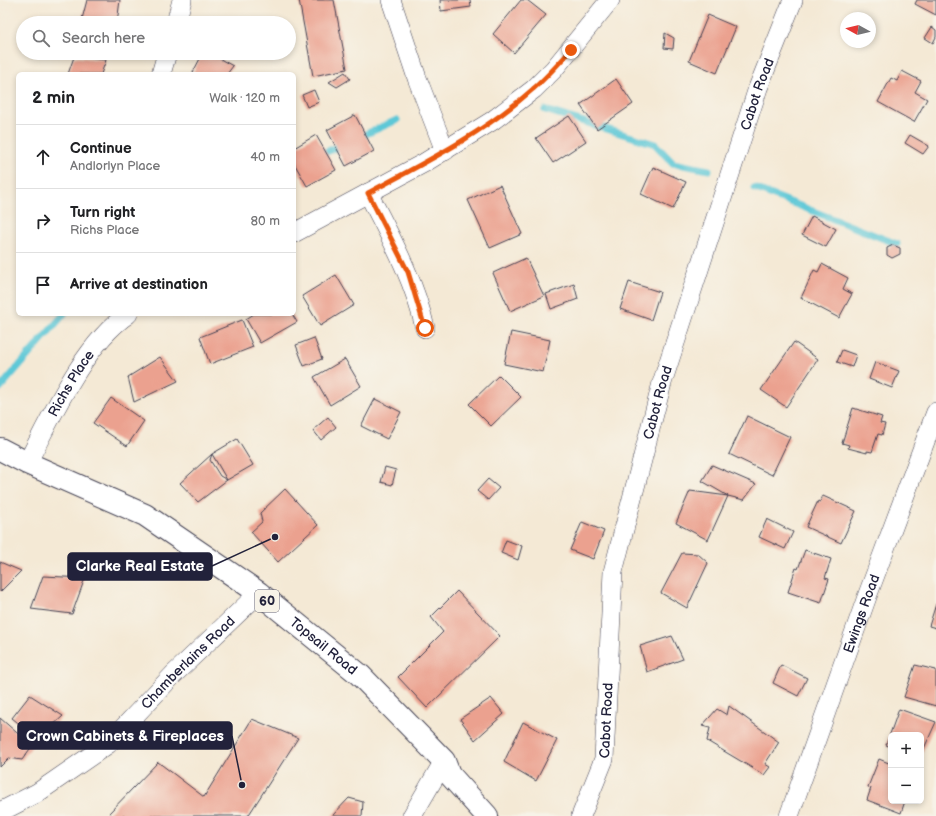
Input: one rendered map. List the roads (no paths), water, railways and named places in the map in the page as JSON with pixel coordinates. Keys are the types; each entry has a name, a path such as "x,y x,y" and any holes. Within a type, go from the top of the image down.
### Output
{"main road":[{"name":"Topsail Road","path":"0,449 26,463 145,516 258,593 360,675 444,761 449,774 487,816"}],"street":[{"path":"178,16 182,0"},
{"path":"391,0 417,78 445,151"},
{"path":"296,232 445,151 492,121 534,89 571,50 610,0"},
{"name":"Cabot Road","path":"581,816 604,759 612,572 662,383 758,88 793,0"},
{"path":"162,72 165,60"},
{"path":"368,193 408,272 425,328"},
{"name":"Richs Place","path":"26,463 79,368 112,320 123,316"},
{"name":"Ewings Road","path":"789,816 868,594 936,412"},
{"name":"Chamberlains Road","path":"0,812 37,793 108,744 173,675 258,593"},
{"path":"412,816 444,761"}],"waterway":[{"path":"545,110 655,144 673,163 709,170"},
{"path":"357,138 397,120"},
{"path":"317,156 344,144"},
{"path":"754,188 897,244"},
{"path":"0,388 62,316"}],"place":[{"name":"Clarke Real Estate","path":"275,537"},
{"name":"Crown Cabinets & Fireplaces","path":"242,785"}]}
